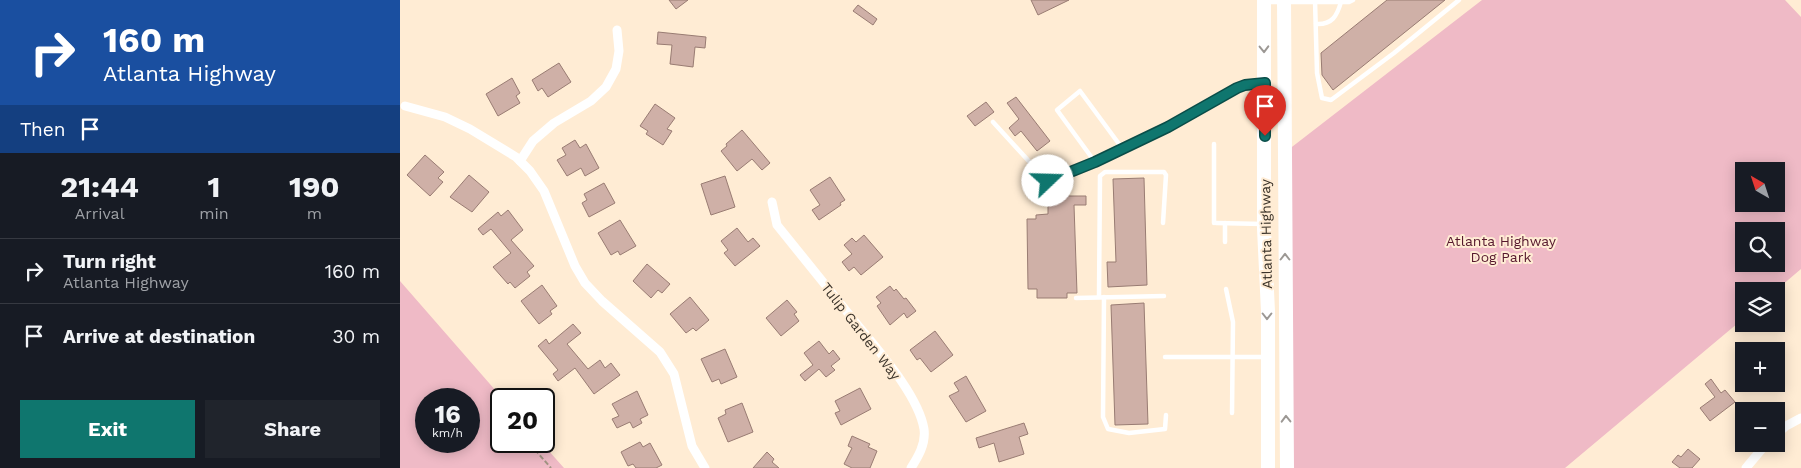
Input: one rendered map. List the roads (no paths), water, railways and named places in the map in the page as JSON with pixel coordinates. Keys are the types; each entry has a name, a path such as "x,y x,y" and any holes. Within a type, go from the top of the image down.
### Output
{"main road":[{"name":"Atlanta Highway","path":"1264,1 1264,224 1268,311 1268,468"},
{"name":"Atlanta Highway","path":"1284,1 1287,468"}],"street":[{"path":"520,161 533,141 554,123 591,101 606,87 616,69 619,52 617,30"},
{"path":"405,106 446,117 470,129 516,157 530,171 544,191 575,266 585,283 602,301 660,352 674,374 692,446 705,468"},
{"name":"Tulip Garden Way","path":"772,202 777,225 872,343 908,390 916,405 924,429 923,441 919,455 910,468"},
{"path":"1785,427 1801,418"},
{"path":"1746,468 1759,452"}],"lane":[{"path":"1264,1 1342,2 1353,0"},
{"path":"1315,1 1317,73 1322,98 1331,100 1394,53 1459,0"},
{"path":"1316,24 1324,25 1338,15 1342,2"},
{"path":"993,122 1048,181 1095,162 1168,127 1237,88 1245,85 1265,83"},
{"path":"1095,162 1057,110 1080,91 1122,148"},
{"path":"1214,144 1215,223 1264,224"},
{"path":"1163,223 1166,175 1164,172 1105,172 1100,176 1103,417 1108,428 1129,433 1165,429 1166,415"},
{"path":"1225,223 1225,242"},
{"path":"1226,289 1233,322 1232,413"},
{"path":"1076,298 1164,296"},
{"path":"1165,357 1267,357"}],"park label":[{"name":"Atlanta Highway Dog Park","path":"1501,250"}]}
